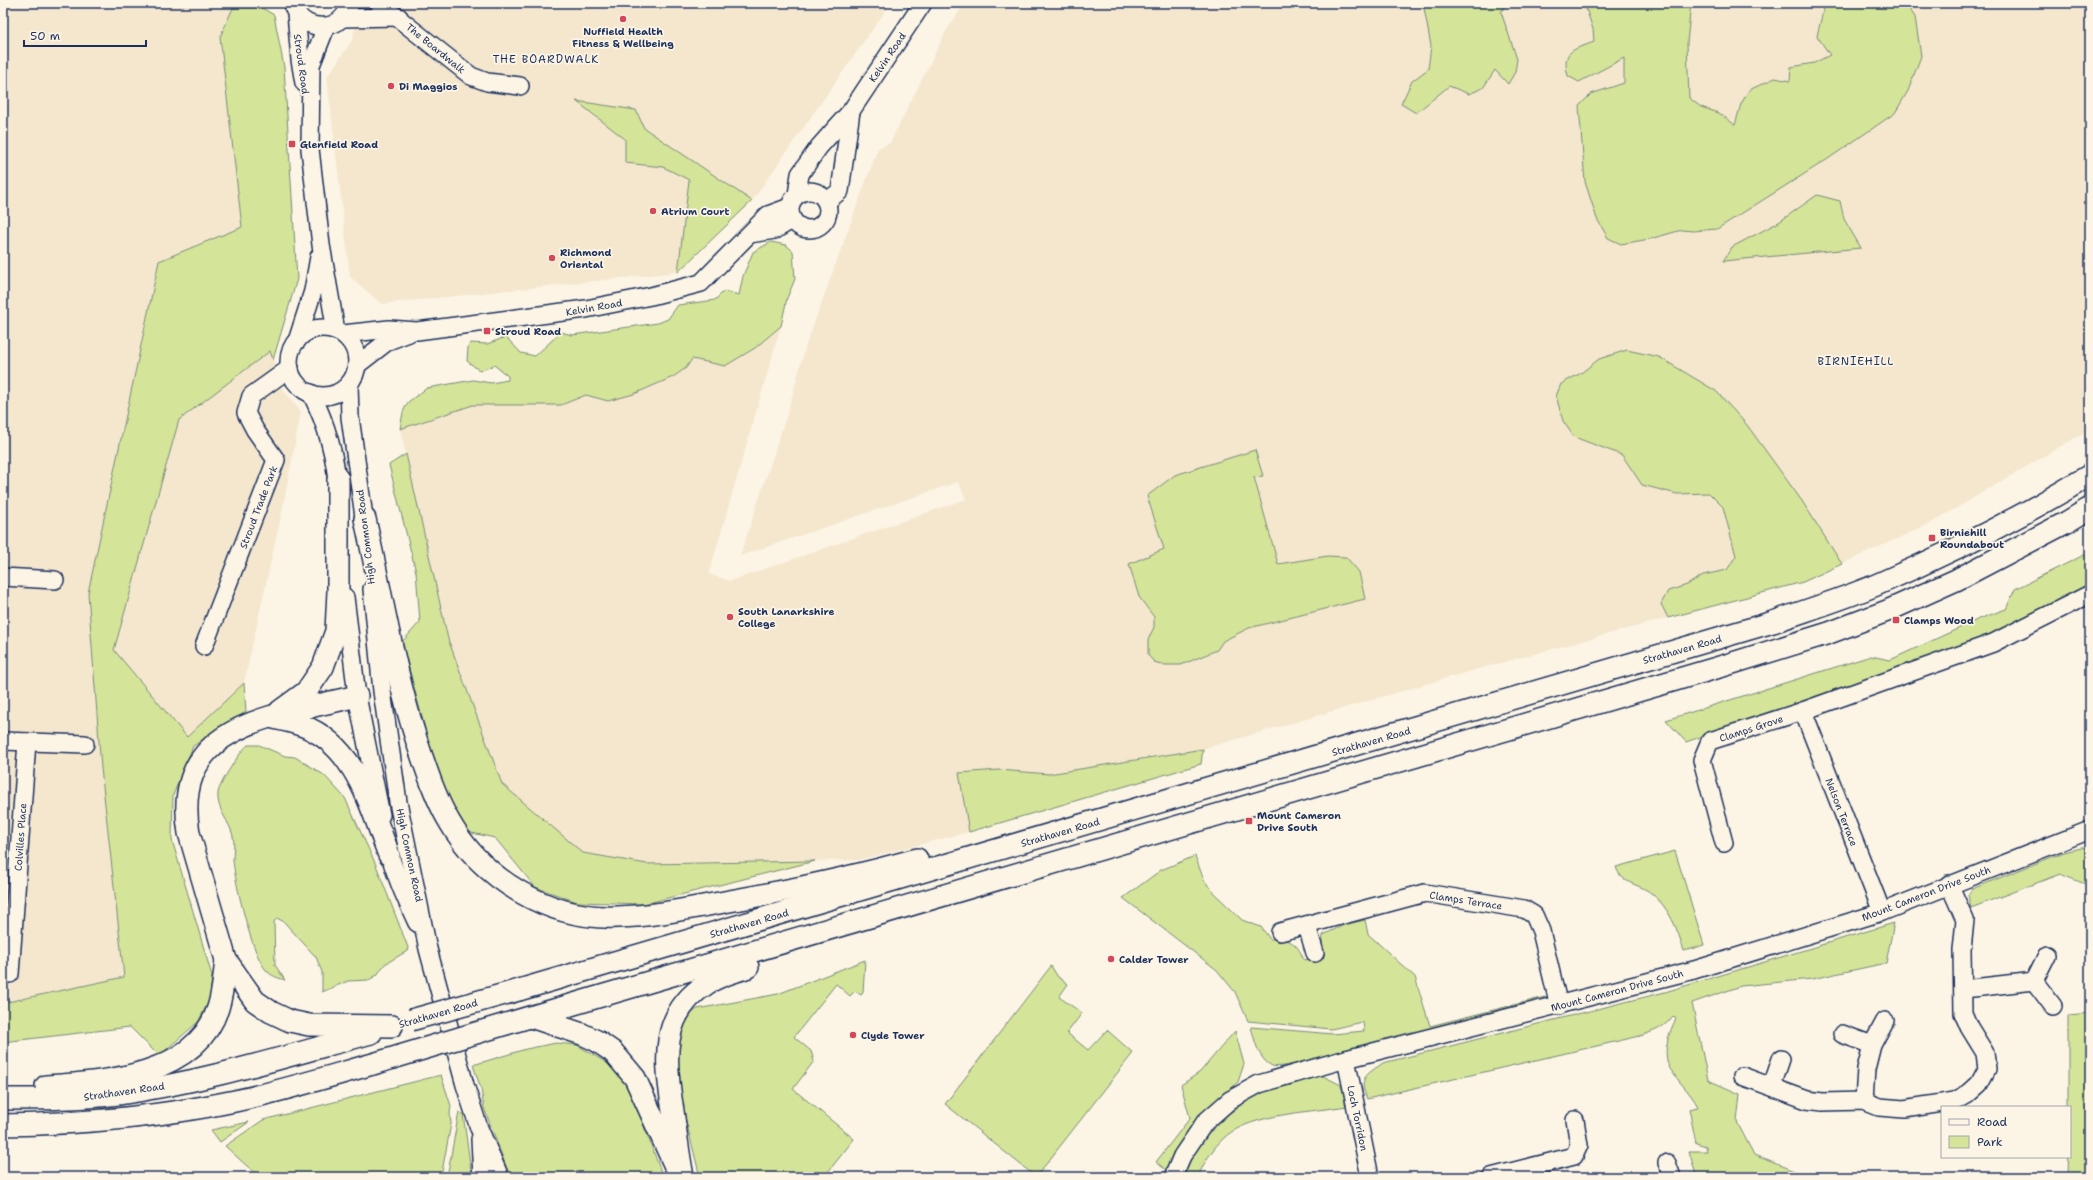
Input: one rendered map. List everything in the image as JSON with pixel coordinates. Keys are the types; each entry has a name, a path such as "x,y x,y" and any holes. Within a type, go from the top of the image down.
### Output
{"main road":[{"name":"Strathaven Road","path":"3,1099 74,1098 155,1088 246,1068 519,990 1773,622 1875,585 1974,540 2052,499 2090,475"},
{"path":"271,717 306,692 323,667 336,630 338,592 338,479"},
{"path":"3,1125 104,1121 189,1109 269,1093 373,1064 1723,666 1829,633 1887,611 1956,580 2067,522 2090,508"},
{"path":"365,519 402,690 428,776 440,802 460,840 476,857 506,883 548,906 598,917 642,915 843,879 950,850 1028,841"},
{"path":"357,696 248,723 222,737 202,758 188,786 186,814 189,833 226,960 256,1001 271,1012 290,1021 308,1025 402,1023"},
{"path":"271,717 302,725 329,741 348,760 361,782 389,855"},
{"path":"683,1177 667,1062 670,1031 686,1002 709,982 724,975 832,939 930,900"},
{"path":"3,1089 63,1085 120,1078 165,1064 182,1054 197,1041 210,1025 218,1009 226,960"},
{"path":"531,1017 597,1041 613,1052 626,1066 635,1078 646,1101 679,1177"}],"street":[{"name":"The Boardwalk","path":"379,3 399,17 471,76 487,82 520,86"},
{"name":"Kelvin Road","path":"793,208 800,174 819,147 851,111 923,3"},
{"path":"291,7 309,24 326,27 335,24 347,10 399,17"},
{"name":"Stroud Road","path":"291,7 310,115"},
{"name":"Stroud Road","path":"326,27 311,65 310,149 321,245 340,333"},
{"name":"Kelvin Road","path":"340,333 389,329 417,331 586,309 651,296 701,283 750,234 775,230 793,208 802,192 813,191 823,197 826,202 840,191 851,111"},
{"path":"793,208 795,225 805,229 816,228 822,225 828,214 826,202"},
{"name":"Stroud Road","path":"297,341 313,291 321,245"},
{"path":"326,328 340,333 354,348 357,365 349,384 341,391 331,395 321,396 311,393 293,375 290,358 297,341 305,334 315,329 326,328"},
{"name":"Kelvin Road","path":"357,365 388,341 417,331"},
{"name":"Stroud Trade Park","path":"204,646 276,460 255,430 246,413 252,396 272,382 293,375"},
{"name":"High Common Road","path":"349,384 350,418 365,519 382,691 398,802 428,949 465,1086 479,1128 500,1177"},
{"name":"High Common Road","path":"311,393 321,412 329,436 338,479 346,609 357,696 389,855 403,893 428,949"},
{"path":"3,577 55,580"},
{"path":"1803,711 1993,644 2090,594"},
{"path":"357,696 382,691"},
{"name":"Clamps Grove","path":"1724,843 1702,760 1710,741 1803,711"},
{"name":"Nelson Terrace","path":"1803,711 1882,912"},
{"path":"3,741 85,744"},
{"name":"Colvilles Place","path":"3,974 10,974 27,742"},
{"name":"Mount Cameron Drive South","path":"1173,1177 1182,1156 1204,1122 1230,1100 1260,1084 1346,1059 1559,1006 1694,970 1882,912 1948,884 2090,830"},
{"path":"1742,1076 1807,1100 1822,1102 1864,1101 1879,1107 1904,1109 1955,1101 1969,1093 1979,1084 1986,1069 1985,1053 1969,1027 1963,1013 1964,989 1962,950 1965,920 1948,884"},
{"name":"Clamps Terrace","path":"1280,932 1307,926 1425,893 1524,909 1534,915 1541,931 1559,1006"},
{"path":"1307,926 1315,953"},
{"path":"2034,981 2048,955"},
{"path":"1964,989 2034,981"},
{"path":"2034,981 2053,1006"},
{"path":"1864,1101 1866,1069 1872,1045 1885,1021"},
{"path":"1842,1034 1872,1045"},
{"name":"Loch Torridon","path":"1346,1059 1370,1177"},
{"path":"1772,1086 1781,1059"},
{"path":"1491,1177 1574,1156 1579,1145 1575,1120"},
{"name":"High Common Road","path":"479,1128 482,1177"}],"shaded area":[{"path":"3,3 235,3 220,38 242,227 159,261 88,593 101,768 124,978 3,1003"},
{"path":"359,3 891,3 752,201 678,272 382,304 350,277 327,77 353,39"},
{"path":"965,3 2090,3 2090,429 1931,523 1803,582 1478,669 1203,749 1049,774 999,770 959,773 969,832 859,860 647,864 583,853 502,784 448,639 400,429 473,405 561,405 586,395 608,401 634,394 673,377 686,368 692,359 725,366 755,348 781,326 709,574 730,581 966,499 958,482 740,556 788,411 805,348 878,148 890,143 946,31"},
{"path":"270,351 282,388 301,412 283,507 244,683 187,737 114,650 179,420"}],"green space":[{"path":"1428,3 1507,3 1501,12 1517,59 1515,72 1508,84 1495,70 1483,88 1469,94 1449,86 1416,113 1401,104 1412,81 1428,69 1431,46 1424,8"},
{"path":"1584,3 1691,3 1687,43 1689,98 1701,107 1719,113 1735,125 1741,104 1749,90 1775,78 1790,81 1791,67 1814,63 1830,55 1817,36 1823,11 1821,3 1905,3 1915,17 1921,56 1908,91 1895,113 1828,159 1717,229 1693,231 1682,230 1650,239 1621,244 1608,238 1597,219 1585,182 1579,106 1591,94 1624,83 1624,58 1579,82 1568,76 1566,61 1570,52 1594,42 1593,29"},
{"path":"233,8 262,8 274,15 284,67 297,279 273,360 270,351 179,420 114,650 187,737 244,683 246,712 193,746 173,795 172,840 212,976 210,999 198,1022 159,1056 130,1027 3,1042 3,1003 124,977 101,768 88,593 159,261 242,227 220,37"},
{"path":"576,101 636,110 644,128 752,201 678,272 689,180 663,167 625,163 625,139"},
{"path":"1817,195 1840,201 1844,219 1861,248 1723,261 1732,247 1779,222"},
{"path":"771,242 786,245 793,251 795,279 787,298 781,326 755,348 725,366 692,359 686,368 673,377 634,394 608,401 586,395 561,405 473,405 400,429 403,412 408,402 427,388 473,380 491,383 508,380 508,376 494,365 480,371 467,361 468,347 471,343 487,344 506,337 521,353 535,356 561,332 572,335 658,323 668,319 678,305 715,300 724,291 739,295 743,276 753,252"},
{"path":"1627,350 1659,357 1716,391 1747,425 1802,501 1842,564 1803,582 1668,618 1661,604 1668,591 1687,585 1703,575 1727,570 1736,556 1723,507 1709,493 1677,494 1642,485 1622,455 1574,437 1563,421 1556,396 1561,384 1581,373 1599,359"},
{"path":"1255,450 1263,476 1254,477 1278,564 1328,556 1346,557 1359,572 1365,599 1249,628 1223,641 1217,650 1181,665 1165,665 1154,662 1148,655 1148,640 1154,627 1154,617 1139,597 1129,564 1164,549 1147,496 1175,475"},
{"path":"406,454 448,639 502,784 583,853 647,864 815,861 644,904 577,902 535,887 495,838 467,832 437,774 402,642 420,622 416,572 389,465"},
{"path":"2090,552 2090,585 2010,628 1686,742 1666,720 1871,656 1890,660 1979,619 2006,609 2015,589"},
{"path":"248,745 259,745 285,756 295,757 324,775 345,798 376,865 409,950 385,964 377,975 369,980 348,981 322,992 322,972 316,957 284,922 277,918 274,922 275,965 285,980 270,974 261,962 250,935 237,885 233,860 233,836 221,810 218,799 219,789 226,775 235,760"},
{"path":"1203,749 1201,764 969,832 959,773 999,770 1049,774"},
{"path":"2090,846 2090,886 2060,874 1971,908 1968,895 1972,889 2064,852"},
{"path":"1675,851 1704,945 1684,951 1676,927 1663,905 1651,893 1622,877 1616,867"},
{"path":"1195,856 1204,880 1214,893 1242,920 1261,927 1270,939 1292,942 1298,948 1304,960 1321,957 1323,935 1344,925 1365,920 1368,934 1415,977 1430,1026 1545,997 1536,1005 1398,1041 1315,1061 1286,1066 1272,1066 1263,1059 1260,1054 1251,1027 1333,1034 1364,1031 1363,1022 1331,1029 1248,1021 1235,992 1217,970 1123,898 1161,870"},
{"path":"1894,923 1886,963 1812,979 1741,986 1692,1003 1708,1080 1740,1094 1737,1122 1754,1155 1809,1177 1694,1177 1696,1175 1689,1151 1707,1151 1706,1146 1696,1143 1689,1109 1698,1107 1668,1064 1666,1047 1676,1019 1673,1016 1659,1029 1640,1036 1367,1099 1364,1092 1363,1086 1365,1077 1383,1063 1665,992"},
{"path":"865,960 863,993 861,995 855,991 850,996 836,984 794,1037 811,1051 814,1061 793,1089 854,1139 824,1177 700,1177 675,1077 682,1017 687,1021 691,1014 697,1009 778,994"},
{"path":"1051,966 1058,977 1068,984 1059,997 1082,1013 1067,1033 1088,1050 1107,1030 1133,1053 1036,1177 945,1104"},
{"path":"2090,1013 2090,1177 2068,1177 2069,1158 2071,1158 2071,1106 2068,1106 2068,1015"},
{"path":"1235,1031 1244,1064 1238,1082 1195,1121 1177,1147 1166,1170 1156,1162 1190,1118 1181,1085 1200,1072"},
{"path":"556,1043 577,1045 607,1063 612,1060 626,1078 663,1177 510,1177 484,1108 481,1089 473,1065 526,1049"},
{"path":"441,1075 451,1106 451,1124 441,1177 259,1177 225,1146 263,1120"},
{"path":"1323,1076 1341,1085 1347,1106 1288,1114 1259,1120 1245,1125 1227,1135 1217,1145 1204,1164 1198,1177 1181,1177 1192,1156 1206,1138 1221,1121 1238,1107 1257,1095 1278,1086"},
{"path":"459,1112 463,1114 472,1177 447,1177"},
{"path":"249,1122 220,1142 211,1130"}],"place":[{"name":"Nuffield Health Fitness & Wellbeing","path":"623,19"},
{"name":"Di Maggios","path":"391,86"},
{"name":"Glenfield Road","path":"292,144"},
{"name":"Atrium Court","path":"653,211"},
{"name":"Richmond Oriental","path":"552,258"},
{"name":"Stroud Road","path":"487,331"},
{"name":"Birniehill Roundabout","path":"1932,538"},
{"name":"South Lanarkshire College","path":"730,617"},
{"name":"Clamps Wood","path":"1896,620"},
{"name":"Mount Cameron Drive South","path":"1249,821"},
{"name":"Calder Tower","path":"1111,959"},
{"name":"Clyde Tower","path":"853,1035"}],"district":[{"name":"THE BOARDWALK","path":"546,59"},
{"name":"BIRNIEHILL","path":"1856,361"}]}
